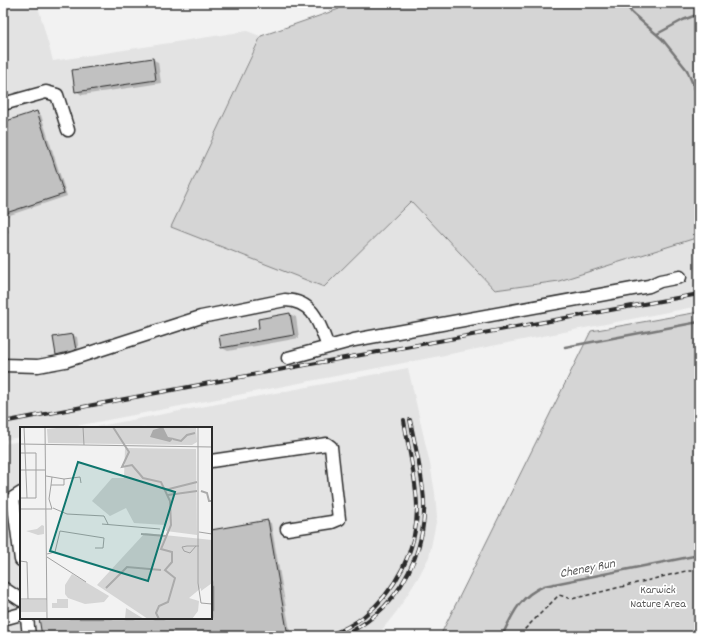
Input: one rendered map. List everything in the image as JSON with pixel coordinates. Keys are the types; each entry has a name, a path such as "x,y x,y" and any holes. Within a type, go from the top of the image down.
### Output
{"lane":[{"path":"3,104 46,92 56,95 68,130"},
{"path":"288,358 354,340 649,286 660,281 680,277"},
{"path":"3,365 38,366 65,361 201,317 285,300 295,301 306,305 311,311 328,346"},
{"path":"212,462 327,444 331,447 339,518 332,522 287,529"},
{"path":"20,494 13,498 20,552"},
{"path":"3,588 20,599"},
{"path":"3,619 20,614"},
{"path":"27,619 29,636"}],"path":[{"path":"523,636 524,630 559,595 572,599 686,571 699,571"}],"shaded area":[{"path":"3,3 37,3 53,61 247,31 260,36 171,227 411,201 495,290 559,281 699,237 699,306 71,427 20,427 20,437 3,440"},
{"path":"408,368 430,464 435,493 437,517 429,557 418,578 397,611 381,631 381,636 3,636 3,444 20,441 20,619 212,619 212,427 94,427"}],"green space":[{"path":"338,3 699,3 699,237 559,281 495,290 411,201 324,287 171,227 261,36 339,9"},
{"name":"Karwick Nature Area","path":"699,312 699,636 440,636 591,331"}],"building":[{"path":"153,58 156,80 75,92 72,70"},
{"path":"37,111 64,194 3,214 3,122"},
{"path":"290,313 294,335 221,348 219,336 259,328 258,319"},
{"path":"73,334 76,350 56,355 53,337"},
{"path":"268,520 288,636 42,636 39,619 212,619 212,530"}],"waterway":[{"path":"625,3 632,13 662,39 687,70 699,99"},
{"path":"628,7 634,3"},
{"path":"657,34 683,20 699,14"},
{"path":"565,347 699,322"},
{"name":"Cheney Run","path":"502,636 518,606 523,600 544,586 699,555"}],"railway":[{"path":"3,422 289,368 699,294"},
{"path":"328,636 355,623 375,607 395,582 409,554 416,524 417,498 404,420"},
{"path":"344,636 360,626 384,607 402,585 409,572 419,545 424,516 424,502 422,482 410,420"}]}
